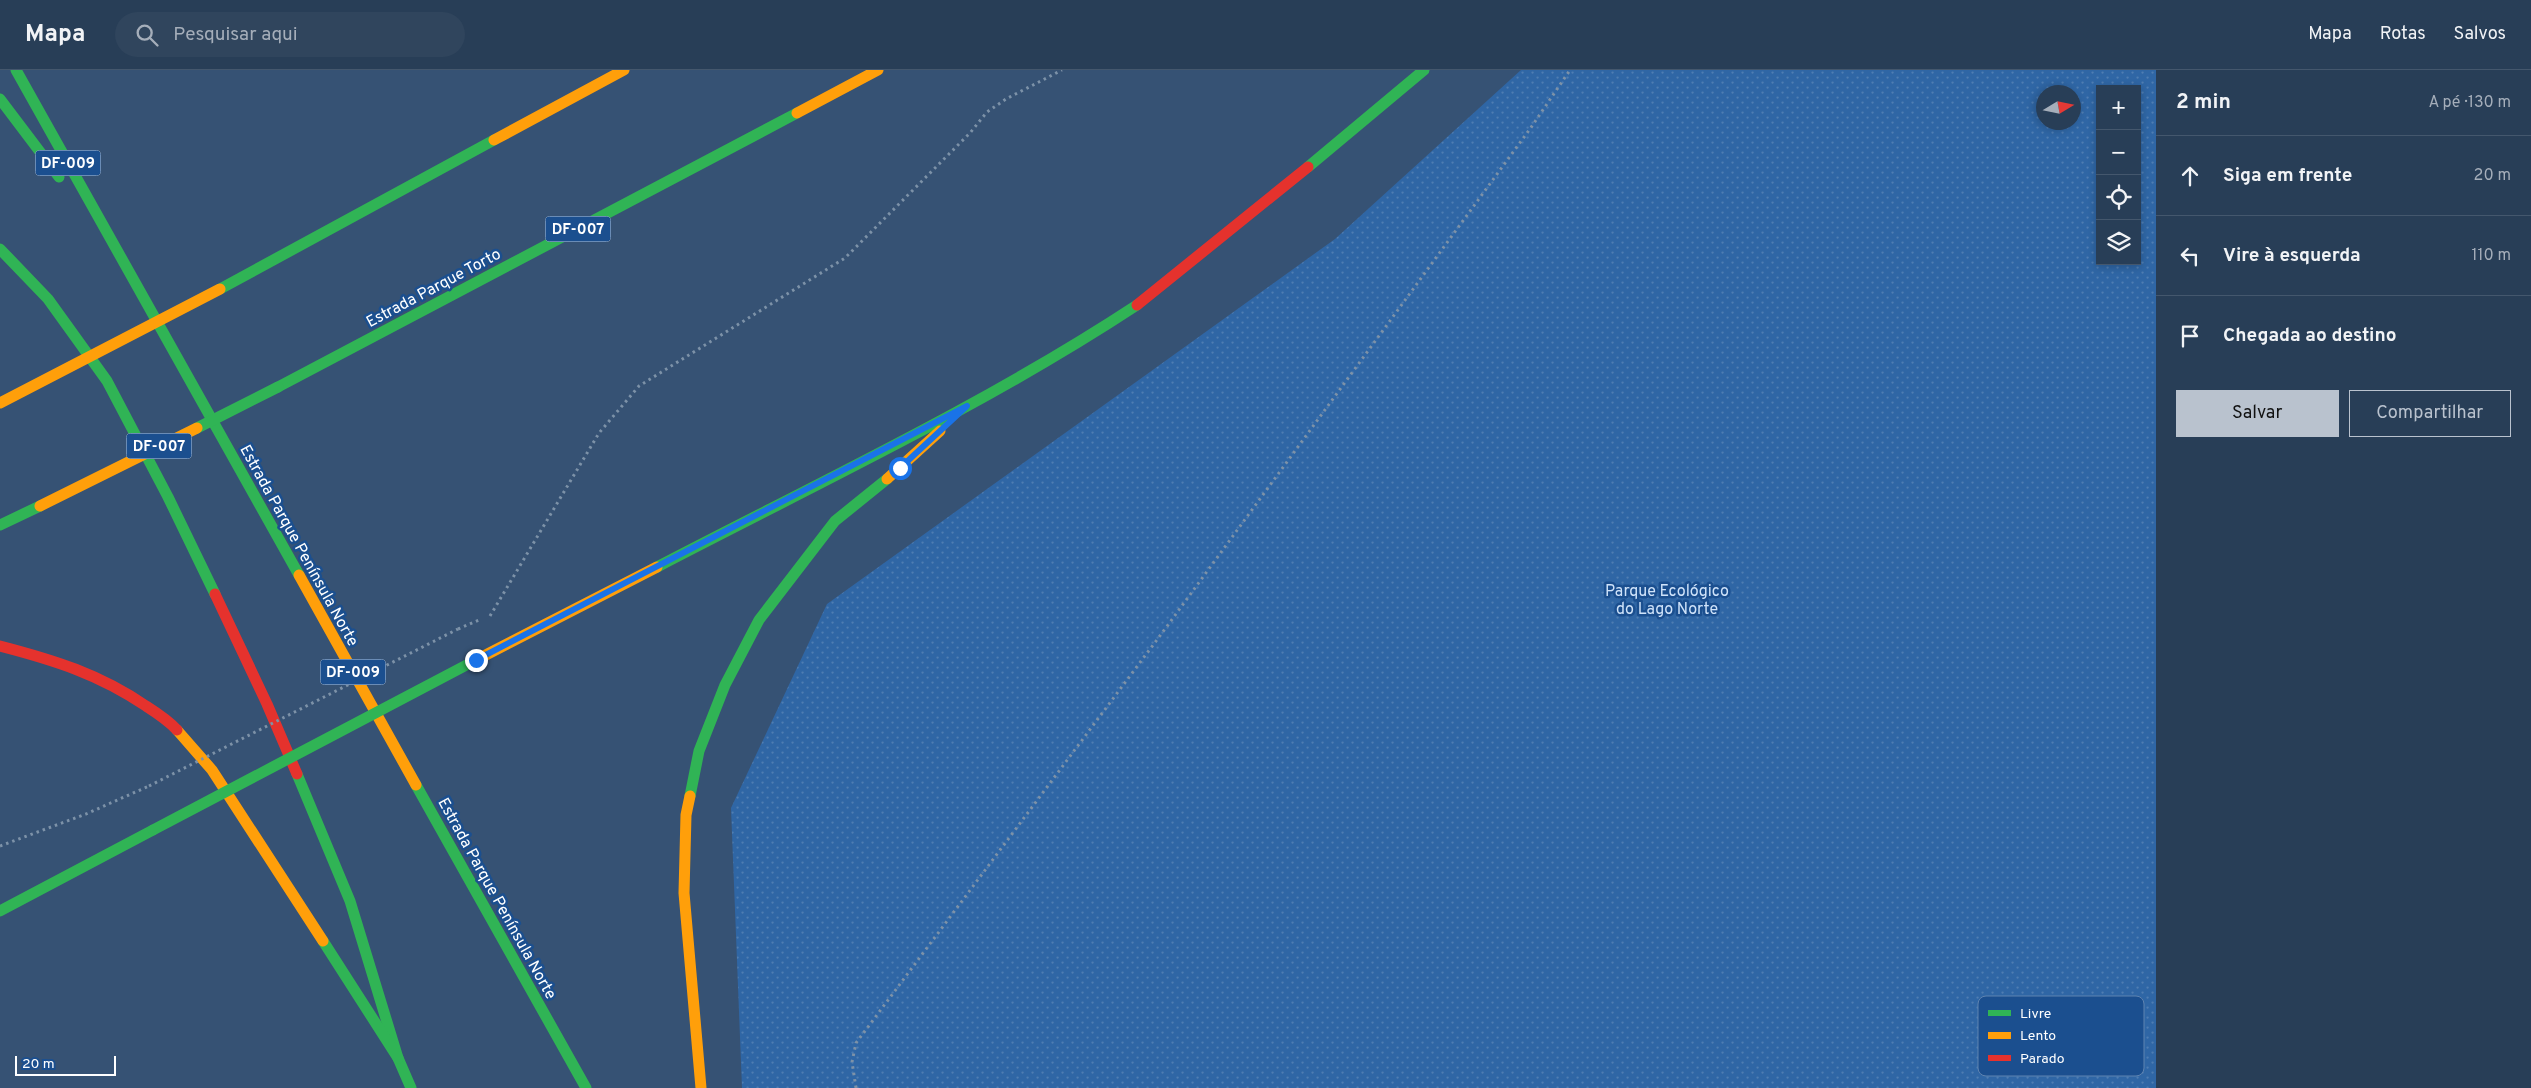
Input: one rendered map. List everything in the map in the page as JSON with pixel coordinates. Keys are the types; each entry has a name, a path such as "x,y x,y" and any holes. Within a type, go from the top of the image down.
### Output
{"main road":[{"name":"Estrada Parque Península Norte","path":"16,70 586,1088"},
{"path":"0,403 220,289 624,70"},
{"name":"Estrada Parque Torto","path":"0,525 278,387 878,70"},
{"path":"0,910 476,660 967,406 1066,351 1137,304 1230,232 1424,70"},
{"path":"0,99 119,255"},
{"path":"0,249 48,299 107,381 168,497 267,704 350,901 398,1058 411,1088"},
{"path":"701,1088 684,893 686,815 699,750 725,684 759,620 835,520 900,468 967,406"},
{"path":"0,646 60,662 121,689 170,722 212,770 398,1058"}],"path":[{"path":"0,846 86,814 150,786 458,629 490,616 599,433 639,386 845,258 970,133 988,112 1006,99 1062,70"},
{"path":"856,1088 852,1062 856,1043 1168,625 1530,128 1570,70"}],"green space":[{"name":"Parque Ecológico do Lago Norte","path":"1521,70 2156,70 2156,1088 742,1088 731,808 827,604 1335,239"}],"traffic: fast":[{"path":"16,70 299,575"},
{"path":"1308,167 1424,70"},
{"path":"0,99 59,177"},
{"path":"278,387 797,113"},
{"path":"220,289 494,140"},
{"path":"0,249 48,299 107,381 168,497 215,594"},
{"path":"657,567 961,410 1079,342 1137,305"},
{"path":"197,428 278,387"},
{"path":"690,796 699,751 725,685 759,620 835,521 887,479"},
{"path":"0,525 40,506"},
{"path":"153,830 476,660"},
{"path":"297,774 350,901 398,1058 411,1088"},
{"path":"416,785 586,1088"},
{"path":"0,911 153,830"},
{"path":"323,941 398,1058"}],"traffic: slow":[{"path":"494,140 624,70"},
{"path":"797,113 878,70"},
{"path":"0,403 220,289"},
{"path":"40,506 197,428"},
{"path":"887,479 940,431"},
{"path":"476,660 657,567"},
{"path":"299,575 416,785"},
{"path":"177,730 212,770 323,941"},
{"path":"690,796 686,815 684,893 701,1088"}],"traffic: jam":[{"path":"1137,305 1308,167"},
{"path":"215,594 267,704 297,774"},
{"path":"0,646 76,669 111,685 146,706 177,730"}],"route":[{"path":"476,660 967,406 900,468"}]}
